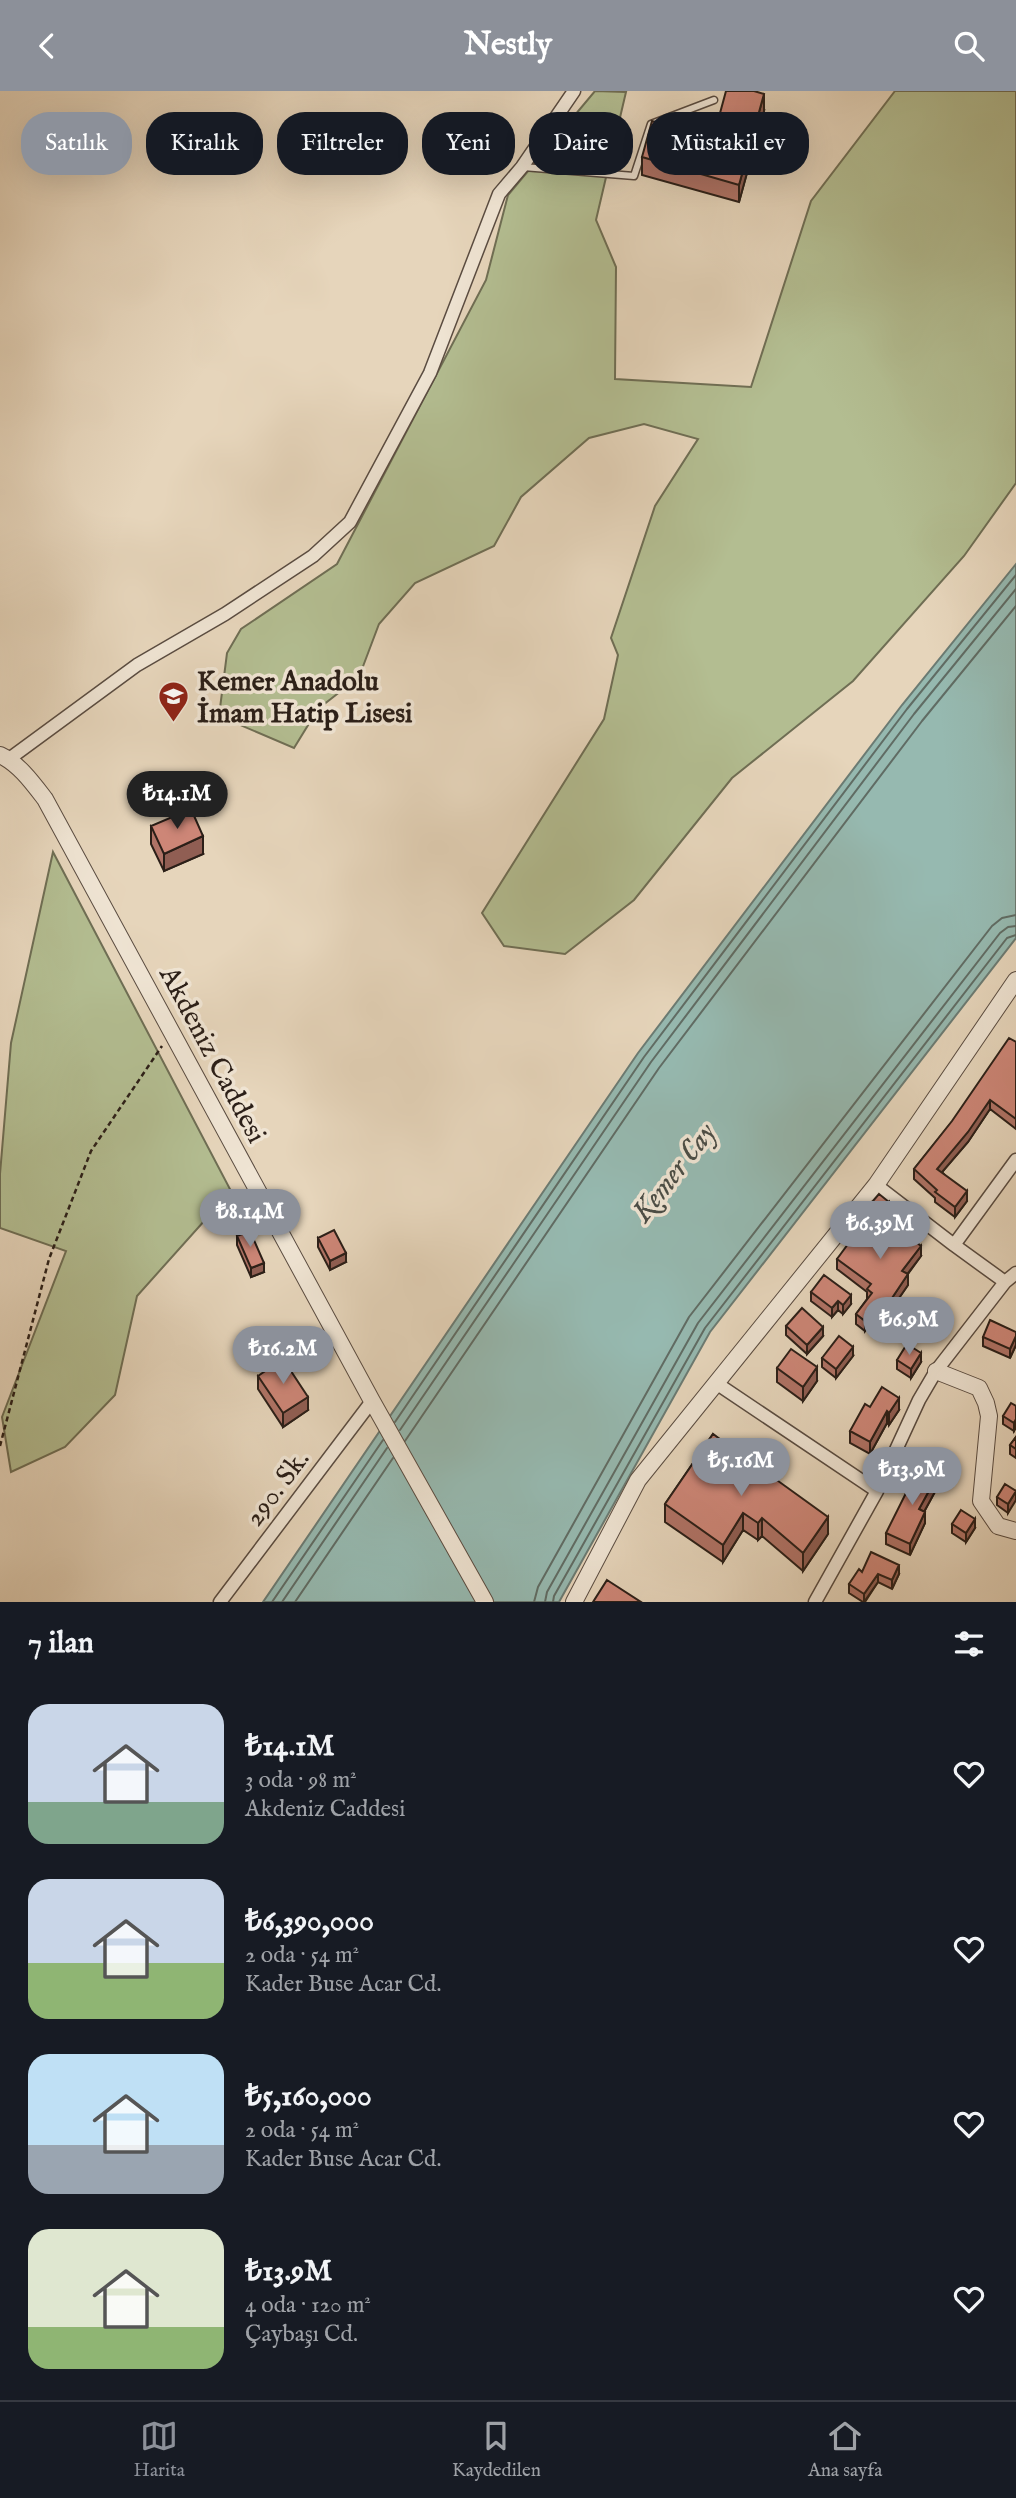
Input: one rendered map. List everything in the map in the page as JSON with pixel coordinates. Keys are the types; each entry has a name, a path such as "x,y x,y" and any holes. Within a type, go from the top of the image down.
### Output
{"street":[{"path":"5,757 137,665 225,614 313,556 350,522 430,373 499,194 522,167 574,91"},
{"name":"Akdeniz Caddesi","path":"5,757 46,799 372,1401 485,1602"},
{"path":"574,1602 638,1480 876,1185 1016,980"},
{"path":"954,1245 1016,1160"},
{"path":"876,1185 1005,1282"},
{"path":"815,1602 877,1491 936,1371 1005,1282 1016,1273"},
{"path":"936,1371 979,1388 989,1416 981,1501 998,1526 1016,1531"},
{"path":"716,1384 877,1491"},
{"name":"290. Sk.","path":"220,1602 372,1401"}],"lane":[{"path":"522,167 634,176 651,124 714,100"}],"path":[{"path":"0,1446 50,1259 91,1151 172,1032"}],"green space":[{"path":"595,91 626,92 621,112 577,112"},
{"path":"895,91 1016,91 1016,483 964,556 853,681 732,778 634,900 565,954 504,946 482,913 604,719 618,655 611,638 655,506 698,439 644,424 589,438 521,497 494,546 415,583 379,624 359,677 318,709 294,748 219,716 227,653 241,629 337,564 486,280 508,195 529,170 529,175 607,175 596,220 616,267 615,379 751,387 811,201"},
{"path":"53,852 231,1191 137,1296 115,1395 65,1447 11,1472 2,1417 66,1251 0,1228 0,1174 11,1043"}],"water":[{"name":"Kemer Cay","path":"1016,564 1016,938 710,1332 559,1602 263,1602 638,1053 902,705"}],"building":[{"path":"726,91 754,91 764,94 759,112 720,112"},
{"path":"647,139 647,158 642,157"},
{"path":"704,175 742,175 739,185"},
{"path":"191,809 203,836 164,854 151,826"},
{"path":"1009,1038 1016,1042 1016,1119 990,1100 937,1169 967,1191 955,1207 935,1192 937,1190 914,1169 952,1121"},
{"path":"879,1194 889,1202 882,1209 872,1202"},
{"path":"879,1213 921,1246 902,1271 908,1274 888,1304 881,1300 865,1321 856,1314 872,1293 867,1289 871,1284 837,1259 851,1240 856,1243"},
{"path":"334,1230 346,1253 330,1261 318,1238"},
{"path":"250,1231 264,1263 251,1268 237,1236"},
{"path":"824,1275 851,1295 843,1305 838,1301 832,1308 811,1292"},
{"path":"935,1300 950,1314 935,1329 921,1315"},
{"path":"802,1308 823,1327 807,1345 786,1326"},
{"path":"990,1320 1016,1332 1010,1349 983,1337"},
{"path":"839,1336 853,1347 836,1369 822,1358"},
{"path":"907,1344 921,1353 911,1369 897,1360"},
{"path":"791,1349 817,1367 803,1387 777,1368"},
{"path":"283,1359 308,1397 283,1413 258,1376"},
{"path":"882,1387 899,1398 889,1413 887,1411 870,1442 850,1431 865,1404 870,1407"},
{"path":"1011,1403 1016,1406 1014,1423 1003,1416"},
{"path":"713,1434 828,1517 803,1553 762,1518 758,1523 743,1513 723,1545 665,1504"},
{"path":"1016,1437 1016,1449 1010,1445"},
{"path":"919,1467 937,1476 919,1509 925,1512 910,1544 886,1533"},
{"path":"1005,1484 1016,1491 1008,1504 997,1497"},
{"path":"961,1510 975,1519 966,1533 952,1524"},
{"path":"871,1552 899,1565 892,1580 878,1574 864,1594 849,1584 859,1569 862,1572"},
{"path":"607,1580 641,1602 593,1602"}],"place":[{"name":"Kemer Anadolu İmam Hatip Lisesi","path":"174,723"}]}
